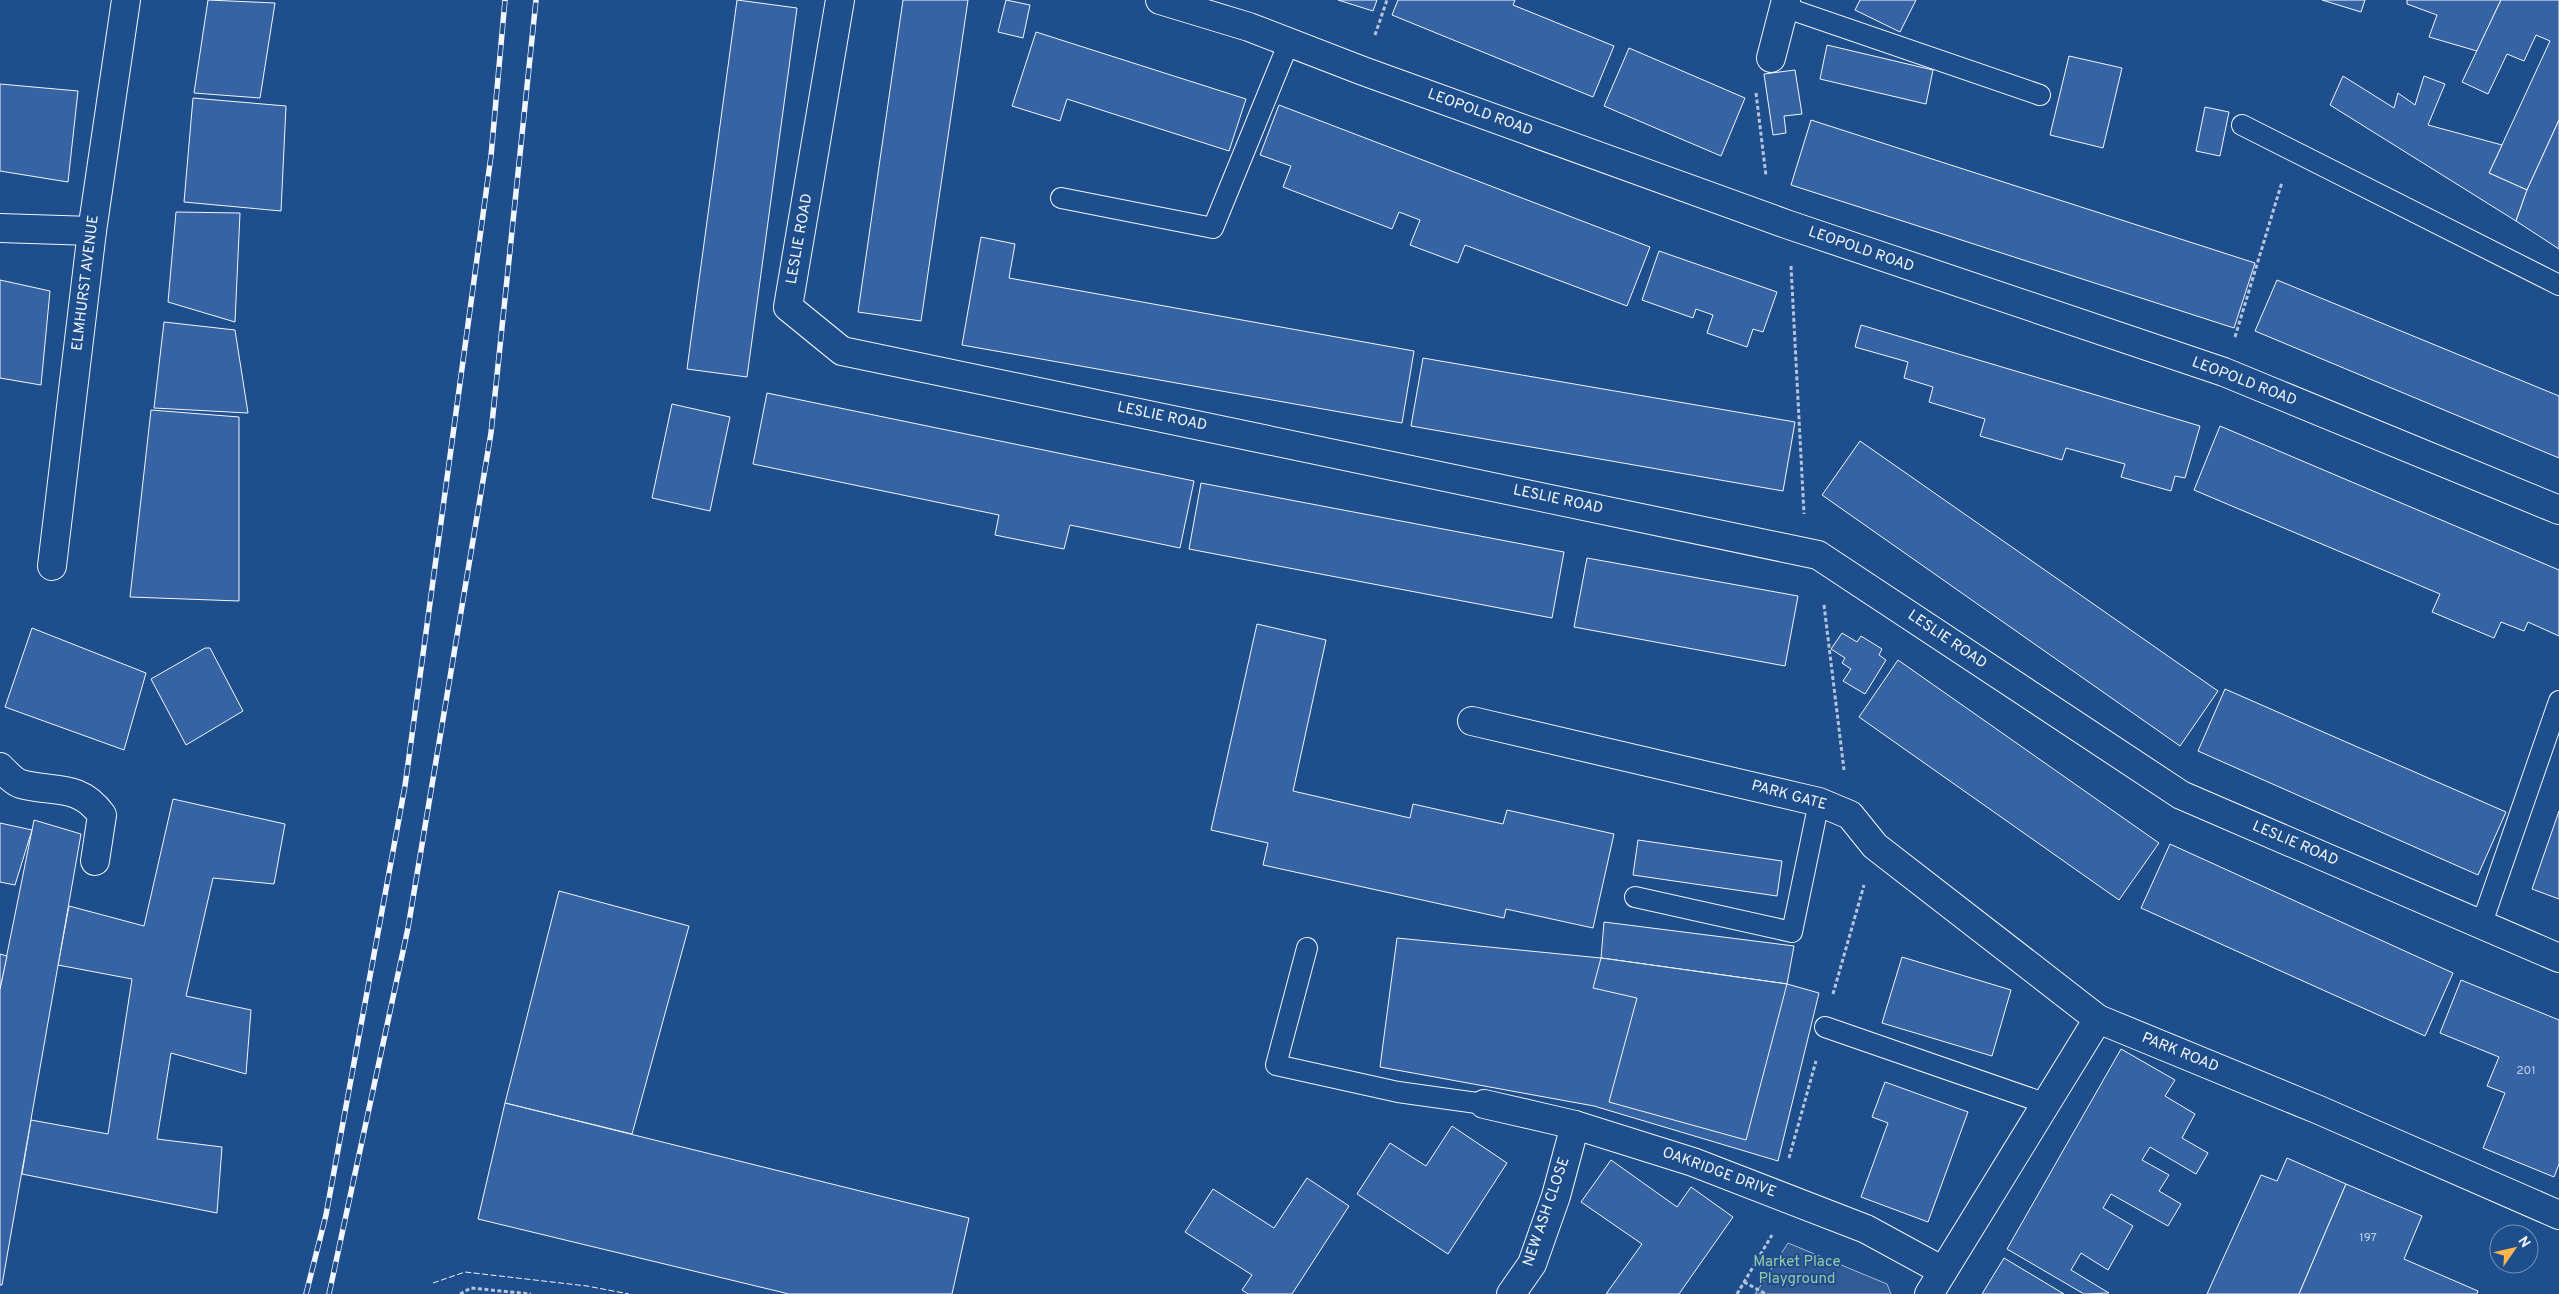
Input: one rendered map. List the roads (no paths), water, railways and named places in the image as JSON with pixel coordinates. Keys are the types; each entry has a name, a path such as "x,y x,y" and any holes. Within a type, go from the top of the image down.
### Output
{"street":[{"name":"ELMHURST AVENUE","path":"52,566 92,231 126,0"},
{"name":"LESLIE ROAD","path":"840,0 788,307 842,351 1812,553 2181,795 2482,923 2559,958"},
{"name":"LEOPOLD ROAD","path":"1160,0 1249,27 1363,71 1780,222 2224,372 2559,510"},
{"path":"1771,58 1785,4"},
{"path":"0,228 92,231"},
{"name":"PARK GATE","path":"1472,721 1819,802 1850,815 1876,846 2098,1019"},
{"path":"0,768 19,784 66,791 92,800 102,815 96,861"},
{"path":"1936,1283 2098,1019"},
{"name":"PARK ROAD","path":"2098,1019 2319,1110 2559,1215"},
{"name":"OAKRIDGE DRIVE","path":"1484,1104 1575,1125 1693,1162 1781,1195 1866,1229 1936,1283"},
{"name":"NEW ASH CLOSE","path":"1511,1294 1532,1264 1556,1196 1575,1125"}],"lane":[{"path":"1785,4 2040,95"},
{"path":"1061,198 1213,228 1289,42"},
{"path":"2242,125 2292,148 2559,285"},
{"path":"2482,923 2559,701"},
{"path":"1635,898 1792,932 1819,802"},
{"path":"1307,948 1276,1065 1398,1092 1484,1104"},
{"path":"1825,1027 2047,1104"}],"railway":[{"path":"306,1294 326,1215 405,786 491,156 505,0"},
{"path":"329,1294 408,928 491,433 536,0"}],"park label":[{"name":"Market Place Playground","path":"1797,1270"}]}
